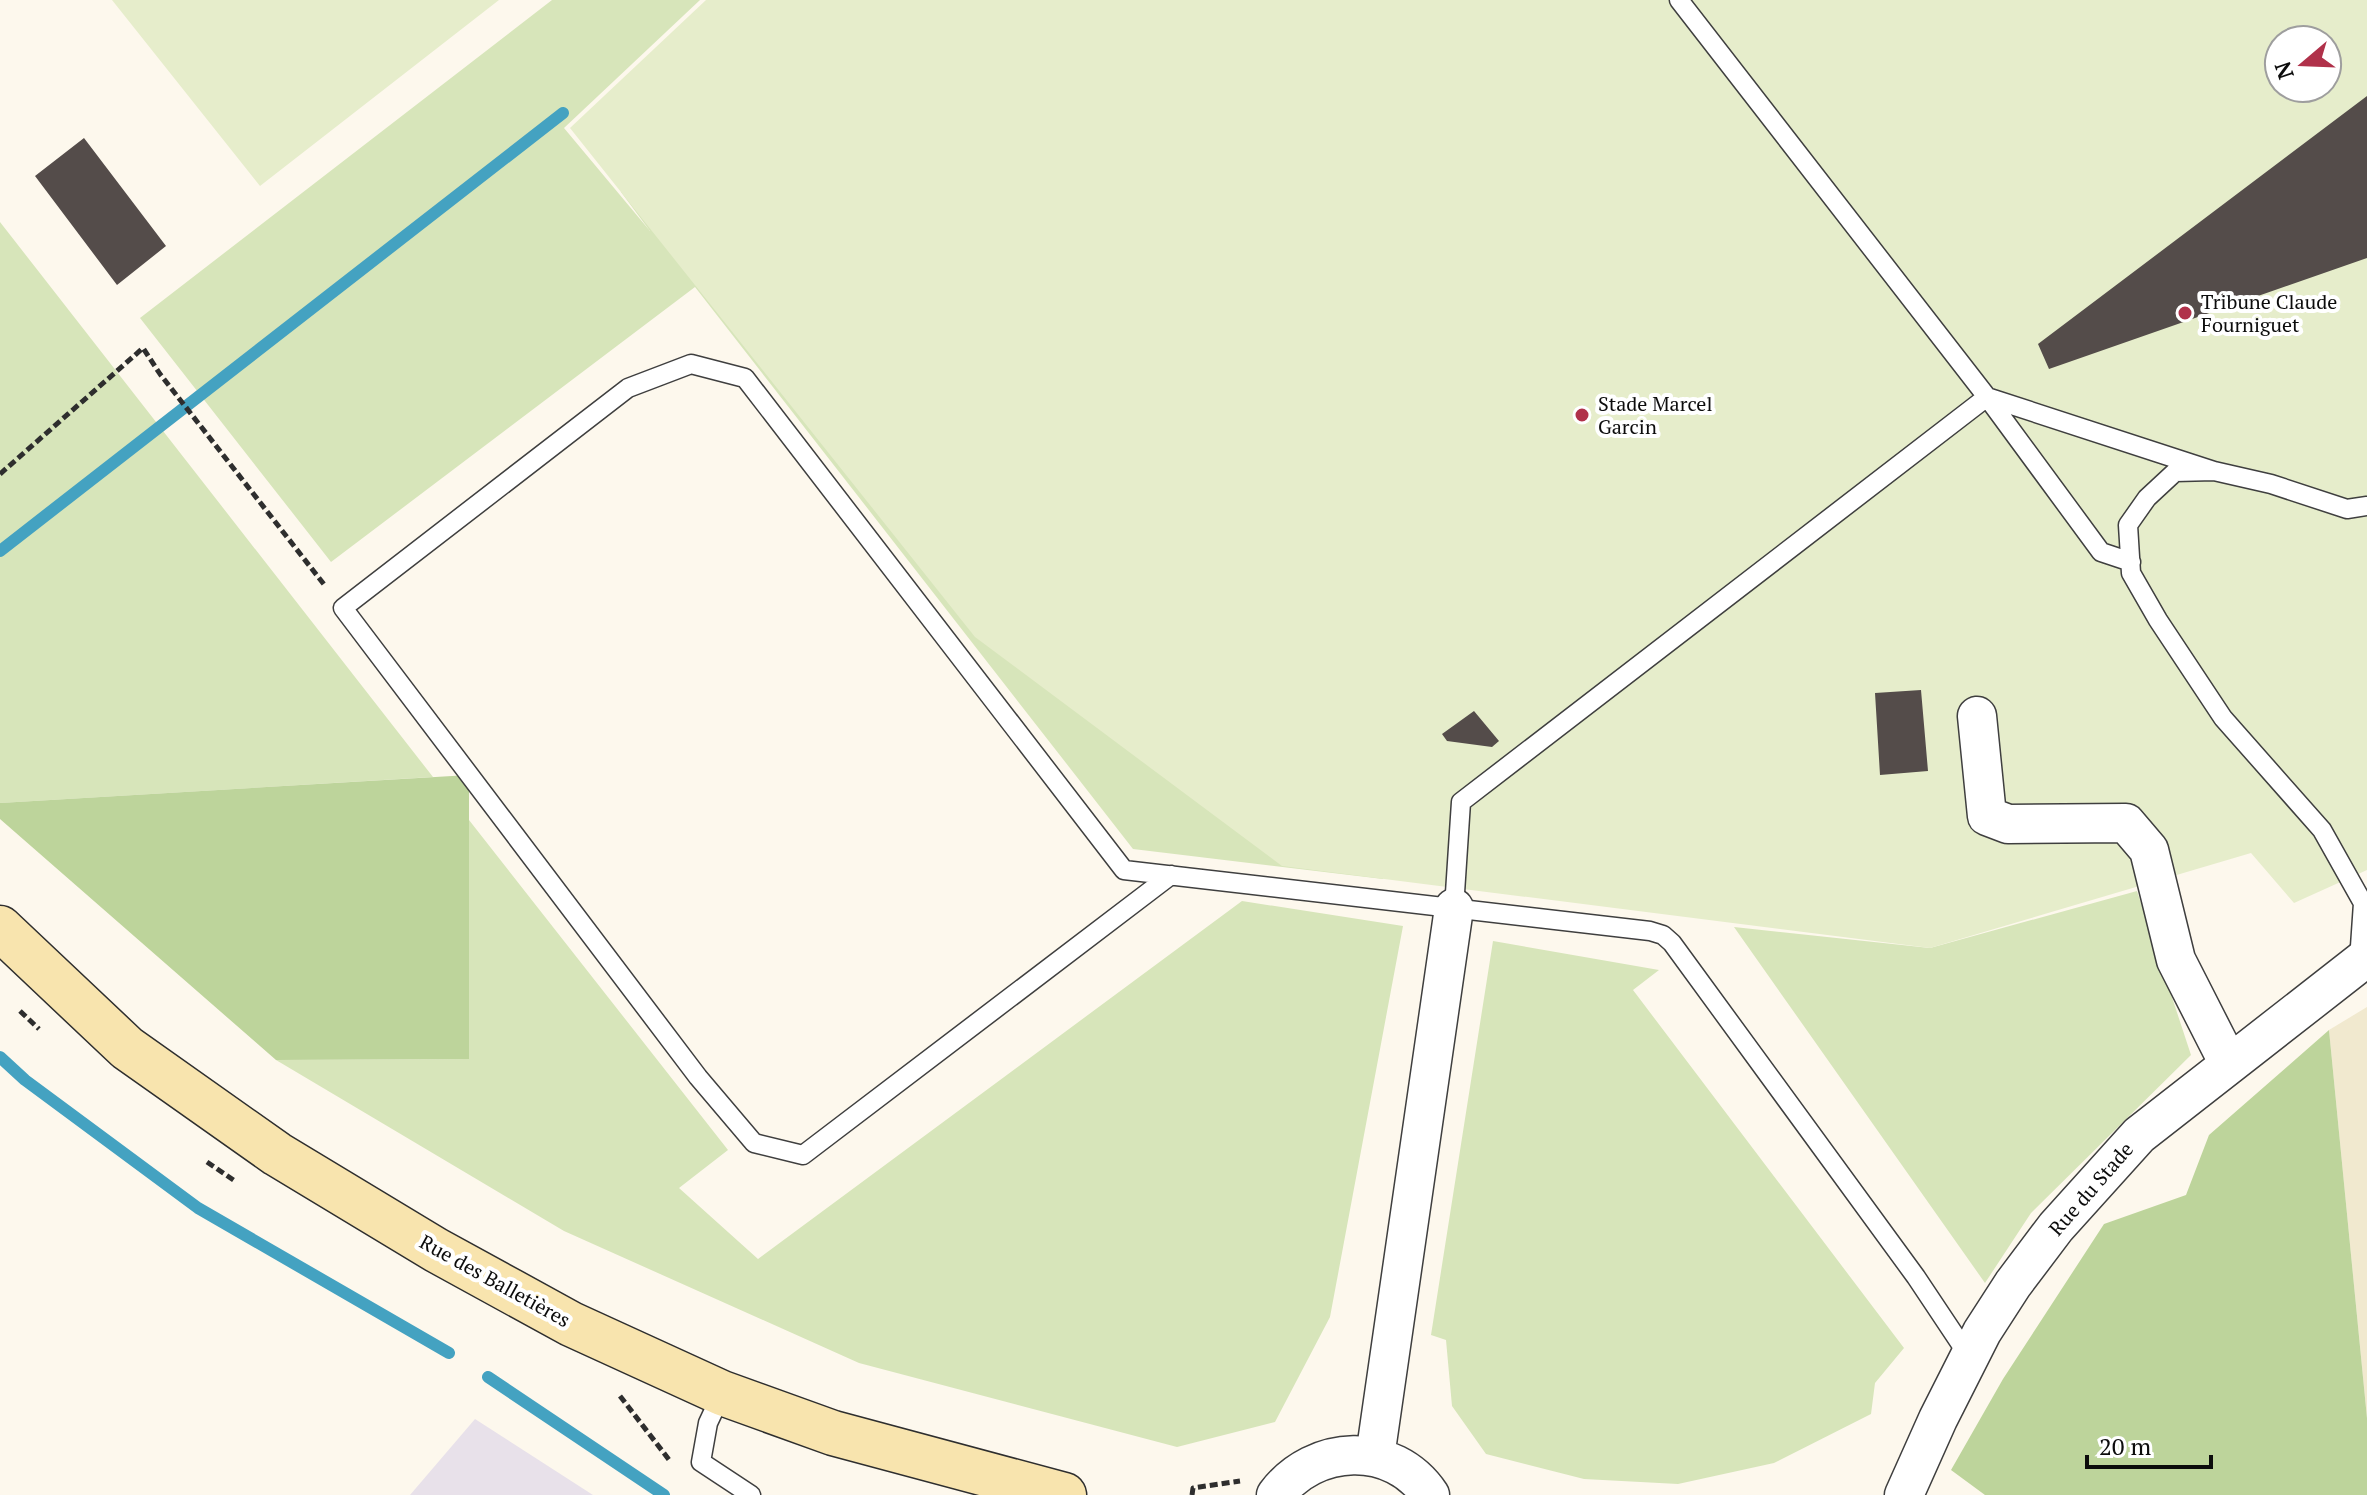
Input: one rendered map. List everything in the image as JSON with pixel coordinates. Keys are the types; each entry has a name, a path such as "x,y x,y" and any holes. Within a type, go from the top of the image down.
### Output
{"main road":[{"name":"Rue des Balletières","path":"0,928 127,1048 277,1154 436,1250 571,1324 722,1393 833,1433 1064,1495"}],"street":[{"path":"1977,716 1987,816 2008,824 2126,823 2149,850 2176,960 2229,1064"},
{"path":"1375,1457 1454,908"},
{"name":"Rue du Stade","path":"1904,1495 1982,1332 2056,1227 2139,1135 2363,961"},
{"path":"1276,1495 1295,1474 1324,1459 1347,1454 1375,1457 1406,1471 1430,1495"}],"lane":[{"path":"1679,0 1987,397 2101,552 2131,562"},
{"path":"1171,875 803,1155 754,1143 698,1077 343,608 628,388 691,364 745,378 1124,870 1171,875 1650,931 1663,935 1672,943 1916,1277 1970,1358"},
{"path":"1987,397 2214,471 2271,484 2347,509 2367,506"},
{"path":"1454,908 1461,802 1987,397"},
{"path":"2214,471 2175,472 2147,498 2128,525 2131,573 2223,718 2322,830 2363,903 2363,961"},
{"path":"722,1393 708,1423 701,1462 751,1495"}],"path":[{"path":"0,474 143,348 343,608"}],"shaded area":[{"path":"2367,1007 2367,1418 2329,1030"},
{"path":"475,1419 593,1495 410,1495"}],"green space":[{"path":"112,0 499,0 260,186"},
{"path":"552,0 700,0 564,128 650,231 621,192 1652,0 1383,879 1133,849 695,287 331,562 140,318"},
{"name":"Stade Marcel Garcin","path":"706,0 2367,0 2367,870 2294,903 2251,853 1930,948 1282,866 975,637 570,128"},
{"path":"0,222 433,777 0,803"},
{"path":"469,775 469,1059 276,1060 0,819 0,803"},
{"path":"469,820 728,1150 679,1188 758,1259 1242,901 1403,926 1330,1317 1275,1422 1177,1447 859,1363 564,1231 276,1060 469,1059"},
{"path":"2137,891 2191,1055 2031,1213 1985,1283 1734,927 1930,948"},
{"path":"1493,941 1659,970 1633,990 1904,1348 1875,1383 1871,1414 1774,1463 1678,1484 1584,1479 1486,1454 1452,1406 1446,1340 1431,1335"},
{"path":"2329,1030 2367,1418 2367,1495 1985,1495 1951,1470 2003,1379 2104,1224 2186,1195 2209,1135"}],"building":[{"path":"2367,96 2367,258 2049,369 2038,344"},
{"path":"84,138 166,246 117,285 35,176"},
{"path":"1921,690 1928,771 1880,775 1875,693"},
{"path":"1474,711 1499,741 1492,747 1447,741 1442,734"}],"waterway":[{"path":"0,551 563,113"},
{"path":"0,1057 25,1080 198,1208 449,1353"},
{"path":"488,1377 664,1495"}],"place":[{"name":"Tribune Claude Fourniguet","path":"2185,313"},
{"name":"Stade Marcel Garcin","path":"1582,415"}]}
